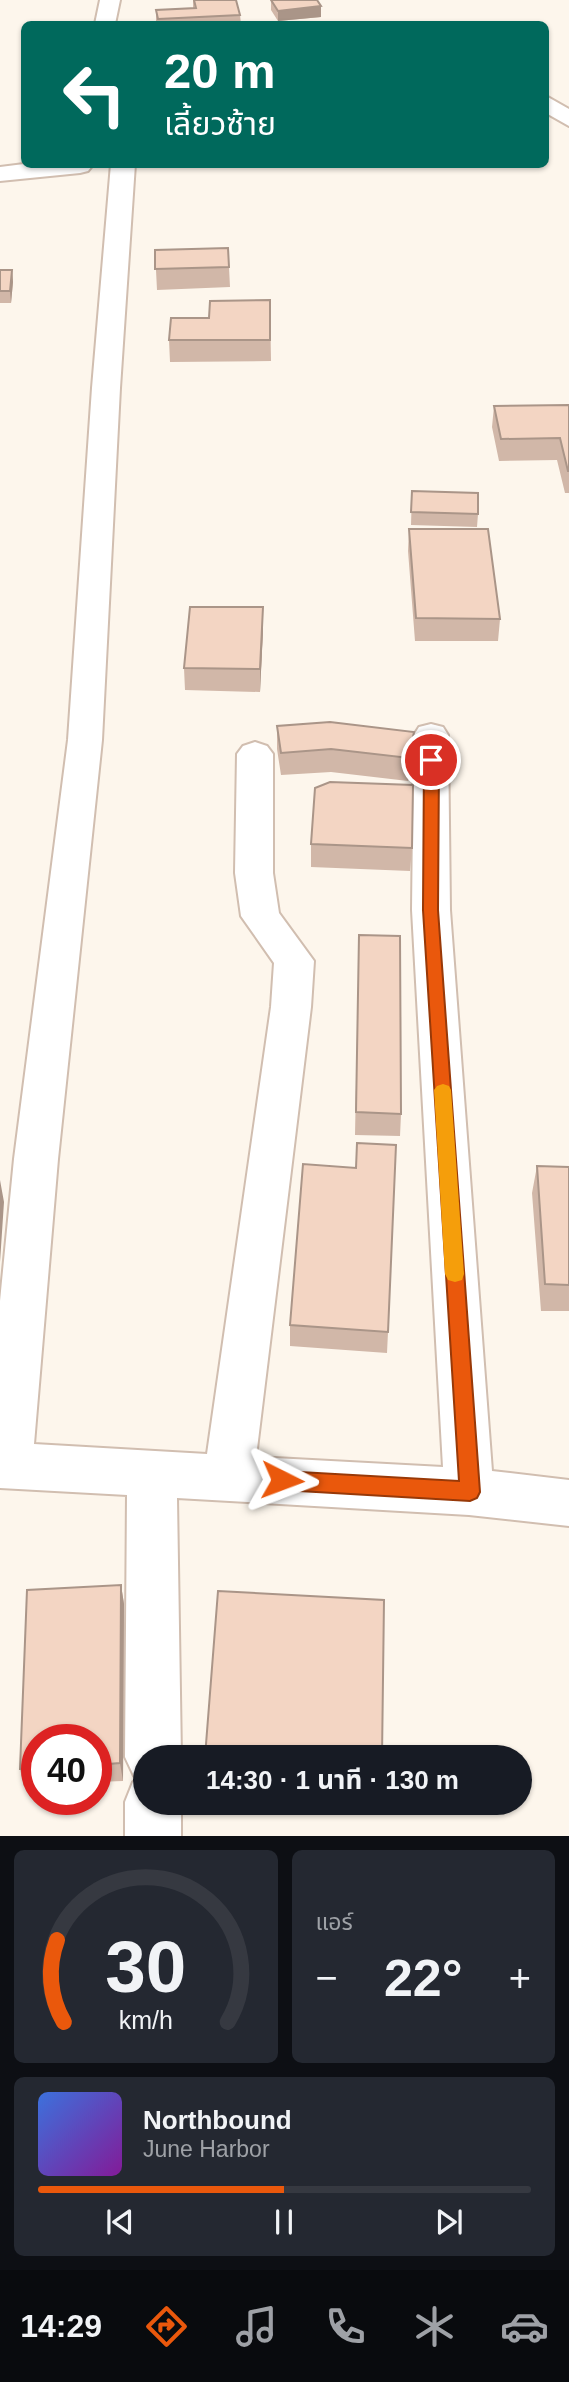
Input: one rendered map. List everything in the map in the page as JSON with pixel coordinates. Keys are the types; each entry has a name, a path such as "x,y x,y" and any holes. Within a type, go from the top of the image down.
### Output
{"street":[{"path":"106,21 110,0"},
{"path":"549,105 569,119"},
{"path":"0,174 59,168"},
{"path":"123,168 106,388 85,740 36,1159 4,1465 470,1492 569,1503"},
{"path":"431,735 430,910 470,1492"},
{"path":"229,1477 291,1007 294,961 260,916 254,873 255,754"},
{"path":"152,1473 153,1745"},
{"path":"153,1815 153,1836"}],"building":[{"path":"194,0 236,0 240,15 158,19 156,10 196,8"},
{"path":"271,0 317,0 321,6 278,11"},
{"path":"228,248 229,267 155,269 155,250"},
{"path":"0,270 12,270 10,291 0,291"},
{"path":"270,300 270,340 169,340 171,318 209,318 210,301"},
{"path":"569,405 569,471 560,438 501,439 494,406"},
{"path":"412,491 478,493 478,514 411,512"},
{"path":"409,529 488,529 500,619 416,618"},
{"path":"190,607 263,607 260,669 184,668"},
{"path":"330,722 414,732 409,758 331,749 281,753 277,726"},
{"path":"330,782 413,785 412,848 311,844 315,788"},
{"path":"359,935 400,936 401,1114 356,1112"},
{"path":"357,1143 396,1145 388,1332 290,1325 303,1164 356,1168"},
{"path":"537,1166 569,1167 569,1285 545,1284"},
{"path":"121,1585 120,1763 112,1764 112,1724 22,1724 27,1590"},
{"path":"218,1591 384,1600 382,1745 206,1745"}],"slow traffic":[{"path":"443,1090 455,1274"}],"route":[{"path":"282,1480 470,1492 430,910 431,760"}]}
